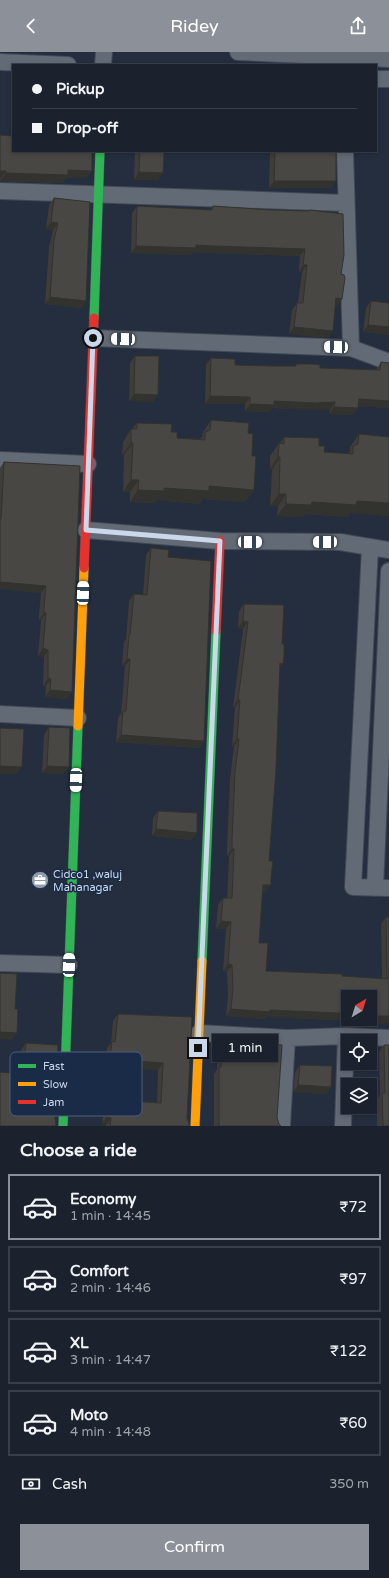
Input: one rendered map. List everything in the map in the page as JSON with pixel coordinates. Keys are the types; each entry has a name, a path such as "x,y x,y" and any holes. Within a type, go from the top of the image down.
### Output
{"street":[{"path":"103,64 104,52"},
{"path":"238,52 389,59"},
{"path":"0,62 45,64"},
{"path":"377,79 389,79"},
{"path":"66,1052 100,152"},
{"path":"345,152 351,348"},
{"path":"0,191 346,203"},
{"path":"93,338 351,348 389,362"},
{"path":"0,460 88,464"},
{"path":"86,530 220,541 340,542 389,550"},
{"path":"195,1126 220,541"},
{"path":"368,570 389,571 382,888 353,887 368,570 370,548"},
{"path":"0,714 78,718"},
{"path":"354,864 383,865"},
{"path":"0,963 69,965"},
{"path":"199,1033 287,1038 341,1036"},
{"path":"377,1037 389,1038"},
{"path":"282,1126 287,1038"},
{"path":"343,1126 345,1070"},
{"path":"63,1116 63,1126"}],"building":[{"path":"0,135 12,136 12,152 92,152 92,171 68,170 68,175 6,173 6,171 0,171"},
{"path":"140,152 164,152 163,173 139,172"},
{"path":"275,152 336,152 336,181 274,181"},
{"path":"54,198 90,202 86,301 50,297 54,240 58,223 51,222"},
{"path":"137,206 212,210 213,206 271,210 310,210 343,214 344,255 341,274 344,275 345,278 342,299 336,298 333,331 294,327 297,303 303,303 307,265 303,265 305,249 196,245 196,248 136,246"},
{"path":"371,301 389,303 389,327 368,325"},
{"path":"135,356 159,356 158,395 134,394"},
{"path":"211,358 235,359 235,365 296,366 296,364 311,364 320,365 320,368 380,370 381,362 389,363 389,401 359,399 358,408 334,407 335,402 316,403 274,401 274,405 250,404 250,397 210,396"},
{"path":"211,420 249,423 248,433 253,434 252,456 256,456 254,490 209,486 209,491 164,488 164,491 138,490 139,480 131,480 133,443 131,443 131,429 137,429 137,423 172,424 171,432 177,432 177,438 205,440 205,432 210,430"},
{"path":"359,434 389,437 389,503 357,501 356,505 312,502 311,505 286,504 286,494 279,494 279,443 284,444 284,437 319,438 319,446 325,446 324,452 353,454 353,446 358,444"},
{"path":"4,462 80,466 72,692 50,690 51,679 48,678 48,650 43,648 46,613 44,613 44,607 46,586 0,582 0,519"},
{"path":"151,548 169,550 168,557 211,561 204,741 121,735 123,711 126,711 130,659 127,659 134,594 147,595"},
{"path":"244,604 284,605 282,644 284,644 284,657 283,664 280,663 276,769 269,861 273,861 271,885 263,885 259,943 268,943 266,971 342,974 342,976 387,979 386,917 389,917 389,1016 377,1016 377,990 341,990 341,1013 270,1010 270,1012 231,1009 233,988 232,965 228,964 231,922 221,921 223,898 232,898 234,849 232,849 232,840 235,772 239,739 237,739 240,700 238,700 248,622 243,621"},
{"path":"49,727 70,728 69,767 47,766"},
{"path":"0,728 24,729 22,767 0,766"},
{"path":"158,811 197,813 197,833 156,829"},
{"path":"0,973 17,974 15,1009 18,1009 17,1033 0,1032"},
{"path":"118,1014 192,1017 187,1118 190,1126 110,1126 111,1118 107,1116 142,1116 142,1102 161,1103 163,1063 142,1061 142,1052 111,1052 112,1041 115,1042"},
{"path":"222,1041 282,1045 277,1118 281,1126 219,1126 219,1067 221,1067"},
{"path":"26,1043 58,1045 58,1052 25,1052"},
{"path":"384,1045 389,1045 389,1126 383,1126 382,1093 385,1093"},
{"path":"300,1065 332,1066 331,1087 298,1085"},
{"path":"0,1072 10,1073 10,1116 55,1116 56,1126 0,1126"}],"traffic: fast":[{"path":"94,318 100,152"},
{"path":"202,961 216,631"},
{"path":"66,1052 78,726"},
{"path":"63,1116 63,1126"}],"traffic: slow":[{"path":"78,726 84,568"},
{"path":"195,1126 202,961"}],"traffic: jam":[{"path":"84,568 94,318"},
{"path":"216,631 220,541"}],"place":[{"name":"Cidco1 ,waluj Mahanagar","path":"40,880"}],"route":[{"path":"93,338 86,530 220,541 198,1048"}]}
